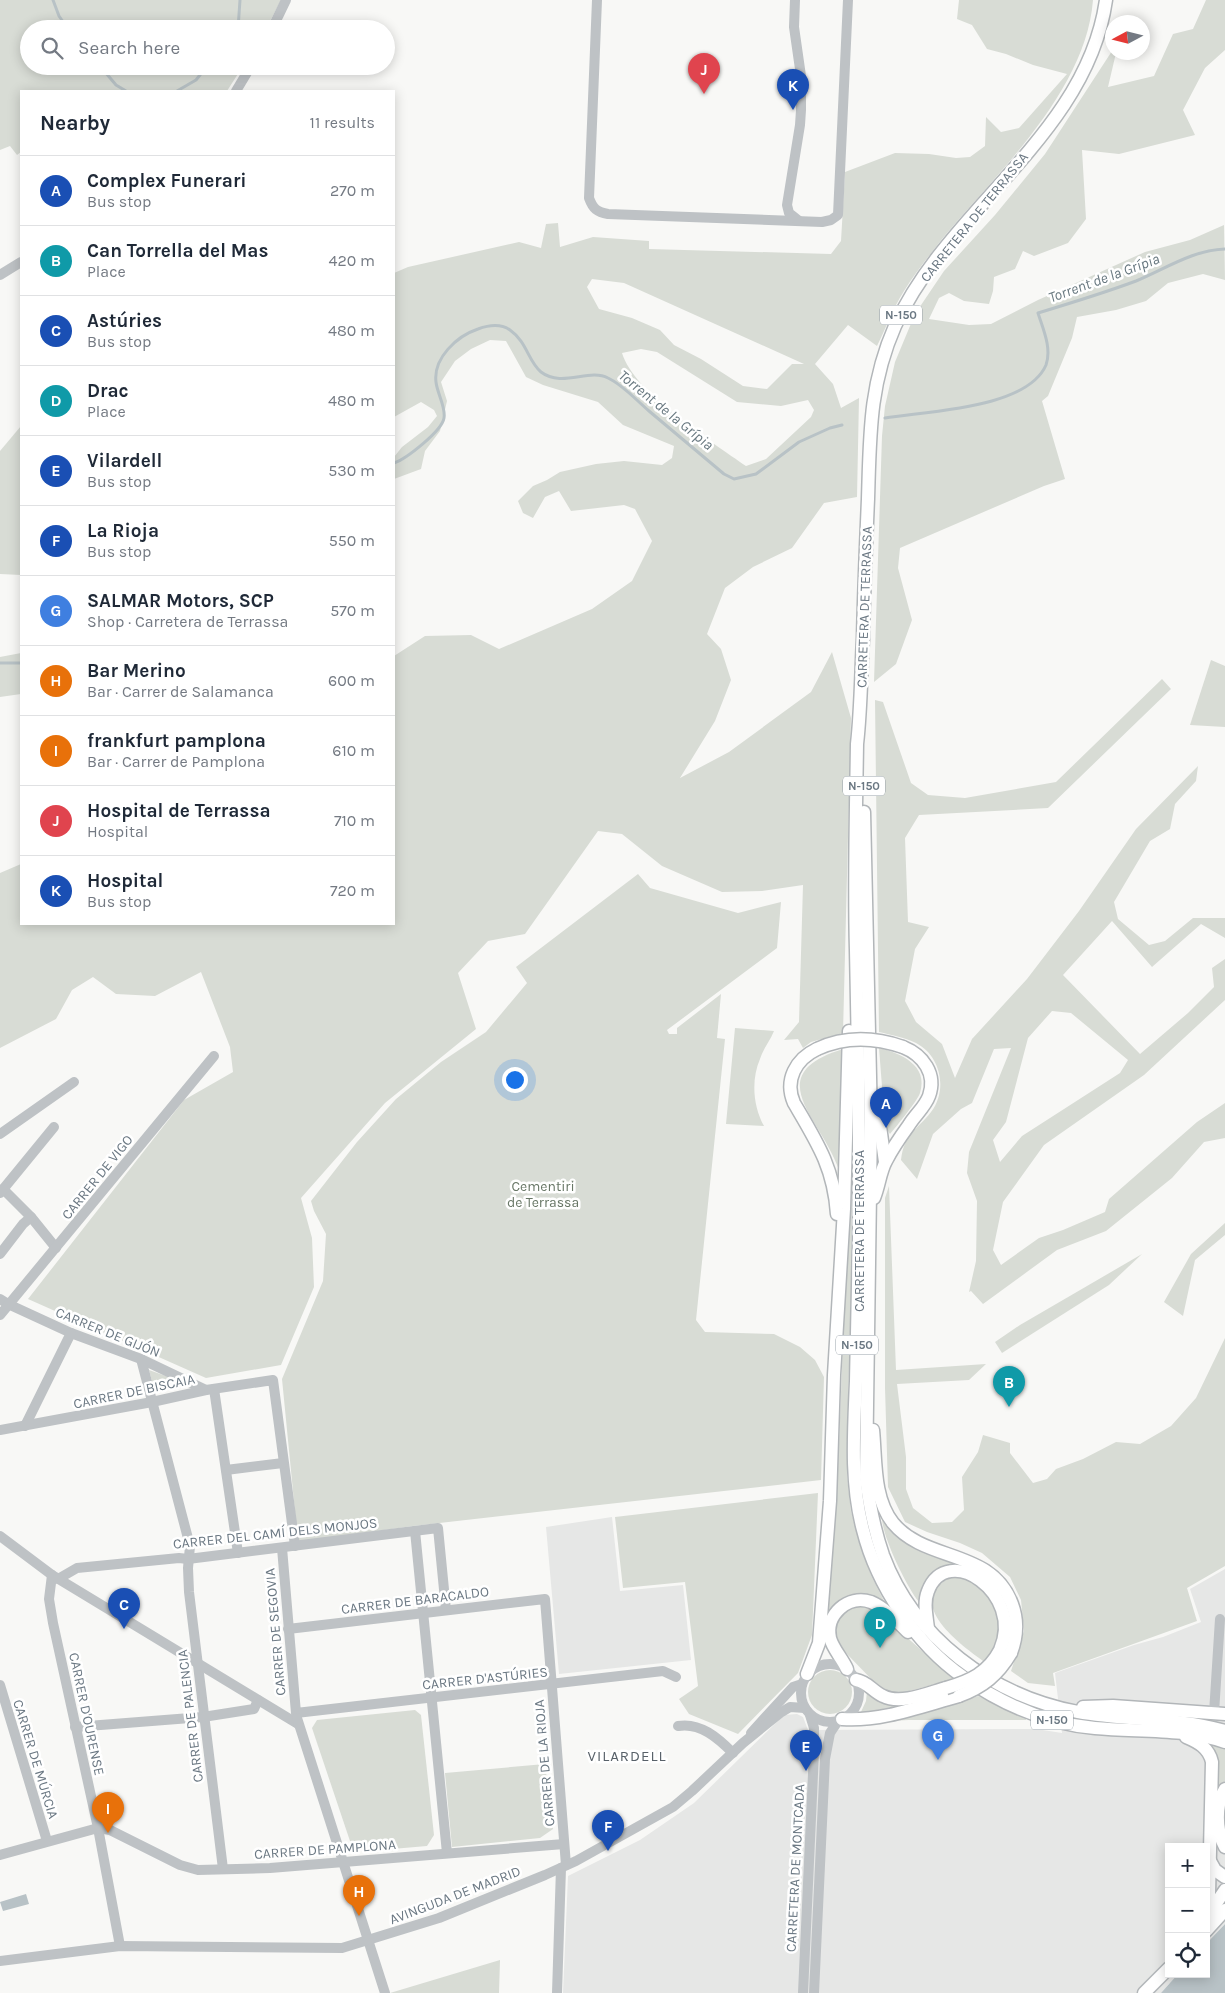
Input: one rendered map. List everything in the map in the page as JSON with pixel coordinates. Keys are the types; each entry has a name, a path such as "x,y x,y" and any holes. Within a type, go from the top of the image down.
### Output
{"main road":[{"name":"CARRETERA DE TERRASSA","path":"1106,0 1104,14 1093,50 1074,91 1040,136 931,265 909,300 884,355 873,394 861,715 857,744 856,949 859,1105 858,1319 854,1423 856,1496 868,1547 887,1591 908,1622 942,1660 960,1676 985,1692 1046,1719 1095,1728 1197,1735 1225,1742"},
{"name":"CARRETERA DE TERRASSA","path":"861,715 864,749 870,1032 870,1207 866,1477 874,1527 883,1555 894,1580 911,1608 928,1629 959,1658 978,1672 1023,1695 1065,1709 1098,1715 1175,1720 1225,1731"},
{"path":"804,1679 819,1643 822,1627 844,1209 851,990 856,949"},
{"path":"870,1032 885,1162"},
{"path":"840,1265 836,1206 831,1174 821,1149 794,1103 790,1081 795,1068 805,1055 840,1041 868,1039 903,1047 913,1052 925,1063 930,1074 931,1088 926,1103 908,1125 885,1162 878,1190 870,1207"},
{"path":"840,1720 858,1720 883,1716 959,1696 988,1681 1000,1670 1006,1651 1016,1635 1016,1618 1009,1597 1001,1584 989,1572 978,1565 910,1538 894,1524 887,1514 878,1485 868,1381"},
{"path":"856,1680 868,1684 885,1698 896,1700 946,1688 978,1676 1006,1651 1002,1607 990,1588 969,1574 952,1572 942,1575 934,1582 926,1598 928,1629"},
{"path":"847,1669 843,1659 833,1646 830,1636 830,1625 836,1612 842,1607 848,1603 860,1601 872,1603 884,1610 921,1645 942,1660"},
{"path":"1065,1709 1100,1706 1220,1713"},
{"path":"1176,1734 1203,1746 1212,1762 1210,1861 1220,1875 1225,1877"},
{"path":"1225,1789 1219,1805 1218,1826 1221,1840 1225,1847"},
{"path":"1210,1913 1225,1890"},
{"path":"1210,1927 1225,1910"},
{"path":"1144,1993 1165,1972"}],"street":[{"path":"276,20 286,0"},
{"path":"597,0 588,198 598,212 608,214 822,222 831,220 838,215 848,0"},
{"path":"795,0 794,27 802,85 801,118 786,205 788,213 799,221"},
{"path":"237,90 246,75"},
{"path":"0,275 20,263"},
{"name":"CARRER DE VIGO","path":"0,1315 4,1302 56,1248 214,1056"},
{"path":"0,1134 74,1082"},
{"path":"54,1127 1,1191 31,1217 56,1248"},
{"path":"0,1254 31,1217"},
{"name":"CARRER DE GIJÓN","path":"4,1302 71,1333 141,1359 210,1389"},
{"path":"25,1426 71,1333"},
{"name":"CARRER DE PALENCIA","path":"141,1359 190,1546 188,1560 189,1592 223,1869"},
{"name":"CARRER DE BISCAIA","path":"0,1430 152,1402 210,1389 273,1380 283,1463"},
{"path":"210,1389 226,1470 238,1554"},
{"path":"226,1470 283,1463 295,1546"},
{"name":"CARRER DEL CAMÍ DELS MONJOS","path":"55,1577 77,1568 179,1558 188,1560 438,1528 446,1610"},
{"path":"415,1530 447,1854"},
{"path":"0,1536 55,1577 258,1700 291,1715"},
{"name":"CARRER DE SEGOVIA","path":"282,1548 288,1629 291,1715 298,1724 385,1993"},
{"name":"CARRER D'OURENSE","path":"55,1577 49,1591 50,1607 98,1828 120,1946"},
{"name":"CARRER DE BARACALDO","path":"288,1629 545,1599"},
{"name":"CARRER DE LA RIOJA","path":"545,1599 564,1844 557,1993"},
{"path":"1220,1619 1220,1713"},
{"path":"830,1663 847,1669 856,1680 859,1690 856,1706 852,1713 840,1720 823,1722 807,1712 801,1701 804,1679 822,1664 830,1663"},
{"name":"CARRER D'ASTÚRIES","path":"291,1715 431,1696 551,1685 663,1671 676,1677"},
{"name":"AVINGUDA DE MADRID","path":"0,1961 120,1946 342,1948 440,1918 563,1867 672,1807 692,1791 733,1752 774,1706 804,1679"},
{"name":"CARRER DE MÚRCIA","path":"0,1684 47,1841"},
{"path":"75,1727 203,1717 254,1709 258,1700"},
{"name":"AVINGUDA DE MADRID","path":"743,1742 790,1707 807,1712"},
{"name":"CARRETERA DE MONTCADA","path":"803,1993 814,1752 814,1728 807,1712"},
{"name":"CARRETERA DE MONTCADA","path":"814,1993 825,1759 830,1734 840,1720"},
{"path":"678,1726 687,1724 702,1729 718,1738 733,1752"},
{"path":"0,1855 98,1828"},
{"name":"CARRER DE PAMPLONA","path":"98,1828 110,1830 180,1865 198,1870 270,1868 564,1844"}],"shaded area":[{"path":"612,1517 620,1591 683,1585 691,1660 559,1674 546,1527"},
{"path":"1225,1569 1225,1924 1210,1940 1210,1843 1165,1843 1165,1978 1174,1978 1161,1993 563,1993 568,1876 640,1840 694,1803 784,1715 797,1714 803,1717 808,1730 1036,1729 1062,1733 1055,1673 1134,1645 1163,1637 1201,1622 1190,1589"},
{"path":"26,1894 29,1904 3,1911 0,1902"},
{"path":"1225,1924 1225,1993 1161,1993 1174,1978 1210,1978 1210,1940"}],"green space":[{"path":"0,0 281,0 271,20 20,20 20,75 237,75 228,90 20,90 20,153 17,155 10,146 0,150"},
{"path":"959,0 1093,0 1087,34 1074,66 1057,98 1013,158 942,239 917,271 896,304 877,346 848,325 815,364 833,384 841,408 859,398 857,497 824,503 792,548 753,567 725,588 707,634 721,649 731,680 715,721 680,778 729,752 811,692 832,652 851,718 843,1033 811,1042 803,1048 798,1039 784,1040 799,1022 803,885 762,891 722,892 662,866 622,834 598,831 525,934 488,941 458,973 476,1029 385,1103 301,1198 312,1238 314,1287 281,1365 206,1378 28,1299 184,1100 233,1072 230,1047 201,972 155,996 116,994 93,977 72,990 56,1019 0,1048 0,873 20,864 20,925 395,925 395,655 425,636 471,635 499,649 592,609 632,581 652,541 635,509 624,505 571,511 559,491 545,497 533,518 523,513 518,501 533,486 560,472 596,464 624,461 662,465 672,458 674,446 623,425 598,402 543,385 526,377 506,341 490,340 471,349 455,361 441,382 447,401 440,431 425,451 421,469 395,479 395,456 402,447 428,427 437,416 434,410 421,402 395,416 395,273 408,267 519,242 541,248 546,224 558,223 560,247 593,237 649,241 649,249 831,254 841,241 845,172 895,153 929,154 956,158 970,157 985,146 986,117 1001,132 1019,128 1067,74 1033,65 1006,54 987,49 972,25 957,19","holes":["592,279 624,283 804,364 792,364 767,389 743,386 701,359 674,345 660,330 632,318 599,309 587,287","641,349 657,352 737,402 781,406 808,400 814,410 811,417 766,459 746,466 676,416 658,400 629,368 622,353"]},
{"path":"1206,0 1225,0 1225,50 1205,68 1183,110 1195,135 1119,154 1082,150 1086,219 1068,243 1034,256 1023,251 1015,269 994,277 993,291 989,304 964,301 949,293 939,298 929,319 969,325 991,324 1038,300 1145,252 1190,240 1224,225 1225,280 1203,274 1168,283 1146,301 1116,310 1077,317 1072,338 1048,396 1042,401 1065,479 1044,486 900,548 898,568 912,620 896,664 874,682 882,436 885,406 895,362 915,314 944,271 995,215 1045,154 1106,60 1114,60 1108,87 1154,76 1173,34 1193,29"},
{"path":"20,427 20,575 0,574 0,451"},
{"path":"20,653 20,694 0,697 0,657"},
{"path":"1211,660 1225,666 1225,727 1190,725"},
{"path":"1162,679 1171,689 1048,808 919,815 905,838 908,922 929,927 915,949 905,1001 916,1022 942,1044 955,1078 972,1039 1027,979 1079,911 1136,829 1198,766 1196,781 1175,804 1170,829 1150,841 1114,902 1118,919 1149,945 1165,941 1193,918 1225,918 1225,938 1201,924 1152,967 1112,921 1063,975 1140,1054 1188,1013 1214,987 1212,968 1225,959 1225,1000 1144,1075 1044,1145 1003,1202 993,1250 1001,1265 1039,1238 1105,1212 1109,1199 1197,1122 1225,1103 1225,1138 1204,1142 1172,1178 1106,1231 1057,1250 983,1304 971,1291 969,1292 976,1261 977,1201 967,1173 969,1152 1011,1048 994,1049 972,1103 961,1109 933,1134 917,1179 901,1160 903,1151 908,1138 931,1112 936,1103 940,1084 936,1065 925,1049 907,1039 879,1032 875,700 883,702 911,783 928,795 965,798 1056,782","holes":["1052,1011 1071,1013 1128,1060 1120,1073 1022,1136 1000,1162 993,1140 1006,1122 1028,1038"]},
{"name":"Cementiri de Terrassa","path":"638,874 650,888 738,913 781,902 777,948 667,1030 669,1034 677,1034 677,1028 721,994 717,1038 725,1039 696,1320 705,1332 774,1334 800,1347 815,1360 824,1377 821,1480 413,1526 298,1542 282,1379 323,1281 326,1234 311,1201 357,1142 396,1099 441,1062 486,1032 527,983 516,967"},
{"path":"735,1028 774,1031 761,1055 754,1084 757,1110 764,1126 726,1124"},
{"path":"879,1048 896,1053 911,1062 917,1068 922,1083 920,1093 890,1134 888,1125 885,1125"},
{"path":"843,1049 839,1170 831,1151 810,1116 803,1100 800,1085 804,1072 818,1060"},
{"path":"852,1111 851,1295 847,1477 851,1511 860,1545 871,1575 885,1603 876,1599 826,1616 834,1488 839,1444"},
{"path":"889,1186 896,1370 986,1364 969,1380 897,1384 906,1457 906,1489 913,1508 932,1523 952,1522 964,1510 962,1477 978,1452 983,1435 1010,1443 1010,1453 1033,1483 1047,1479 1056,1469 1083,1459 1116,1442 1140,1444 1171,1426 1196,1398 1225,1338 1225,1566 1187,1588 1197,1621 1053,1673 1055,1686 1028,1683 1011,1671 1024,1631 1021,1600 1010,1577 982,1553 905,1522 888,1487 885,1388 885,1198"},
{"path":"1225,1223 1225,1235 1195,1260 1183,1316 1164,1302 1191,1254"},
{"path":"1142,1254 1109,1285 1002,1353 995,1342 1020,1325"},
{"path":"149,1370 177,1380 180,1384 156,1390"},
{"path":"818,1493 812,1635 798,1673 738,1734 689,1714 679,1699 698,1686 685,1582 623,1588 615,1517"},
{"path":"882,1517 972,1567 958,1566 919,1602 896,1561 886,1535"},
{"path":"951,1577 964,1577 989,1593 1000,1620 998,1642 986,1663 951,1635 934,1611 932,1599 937,1587"},
{"path":"862,1606 877,1611 954,1679 902,1693 887,1692 878,1686 845,1652 836,1639 835,1626 839,1617 850,1607"},
{"path":"826,1670 834,1670 846,1676 852,1692 846,1708 834,1714 826,1714 814,1708 808,1696 808,1688 814,1676"},
{"path":"867,1691 901,1705 860,1714 866,1701"},
{"path":"978,1696 1026,1718 1026,1720 868,1722 964,1701"},
{"path":"415,1710 421,1715 434,1835 427,1846 369,1851 351,1844 312,1728 317,1720"},
{"path":"1209,1743 1225,1748 1225,1781 1217,1792"},
{"path":"545,1764 553,1829 540,1838 452,1847 445,1773"},
{"path":"500,1960 499,1993 390,1993"}],"waterway":[{"path":"53,0 62,20"},
{"path":"239,20 240,0"},
{"path":"108,75 116,85 124,90"},
{"path":"179,90 196,80 200,75"},
{"name":"Torrent de la Grípia","path":"885,418 974,405 1019,391 1035,380 1048,359 1047,345 1038,313 1136,281 1190,256 1225,249"},
{"name":"Torrent de la Grípia","path":"395,462 423,444 442,424 444,418 443,405 436,382 436,373 442,357 462,337 470,332 490,326 502,326 516,335 537,368 549,376 566,378 592,375 614,381 724,474 734,479 756,474 799,442 830,428 842,425"},
{"name":"Torrent de la Grípia","path":"0,663 20,663"}],"place":[{"name":"Hospital de Terrassa","path":"704,94"},
{"name":"Hospital","path":"793,110"},
{"name":"Complex Funerari","path":"886,1128"},
{"name":"Can Torrella del Mas","path":"1009,1407"},
{"name":"Astúries","path":"124,1629"},
{"name":"Drac","path":"880,1648"},
{"name":"SALMAR Motors, SCP","path":"938,1760"},
{"name":"Vilardell","path":"806,1771"},
{"name":"frankfurt pamplona","path":"108,1833"},
{"name":"La Rioja","path":"608,1851"},
{"name":"Bar Merino","path":"359,1916"}],"district":[{"name":"VILARDELL","path":"627,1756"}]}
